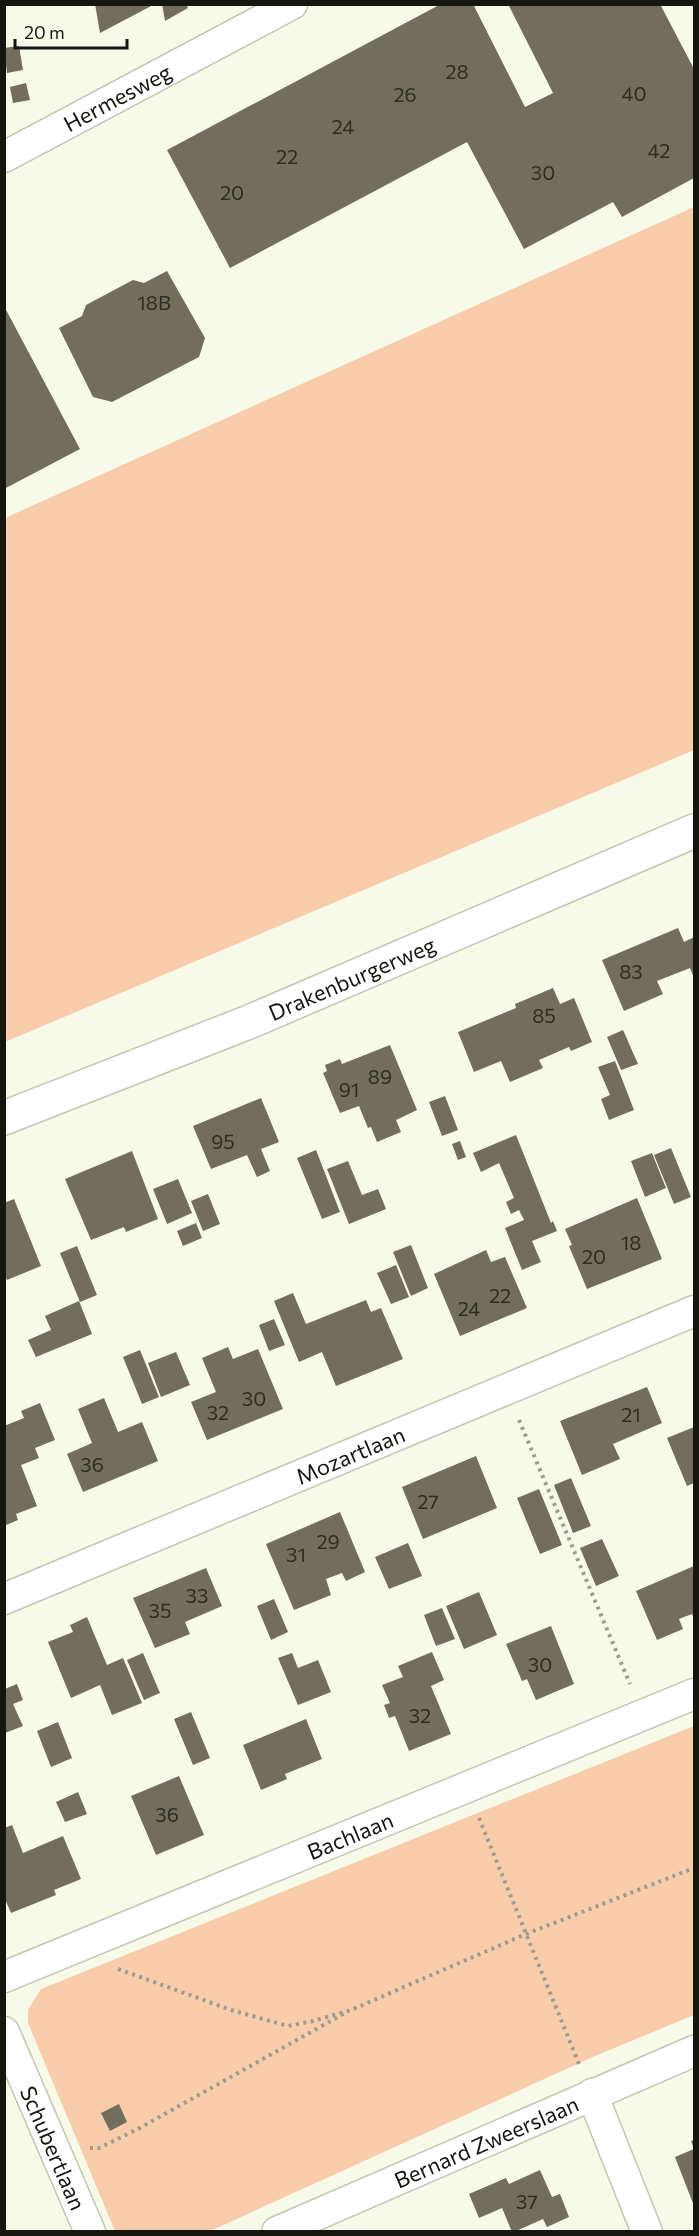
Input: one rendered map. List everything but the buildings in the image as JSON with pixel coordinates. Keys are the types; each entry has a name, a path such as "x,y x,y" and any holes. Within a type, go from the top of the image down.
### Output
{"main road":[{"name":"Drakenburgerweg","path":"4,1118 249,1022 694,831"}],"street":[{"name":"Hermesweg","path":"4,157 292,4"},
{"name":"Mozartlaan","path":"4,1599 694,1311"},
{"name":"Bachlaan","path":"4,1977 694,1695"},
{"name":"Schubertlaan","path":"4,2032 90,2232"},
{"name":"Bernard Zweerslaan","path":"277,2232 694,2051"},
{"path":"591,2094 647,2232"}],"path":[{"path":"506,1390 643,1715"},
{"path":"476,1810 591,2094"},
{"path":"53,2145 99,2148 138,2129 351,2010 526,1934 694,1868"},
{"path":"70,1951 231,2010 288,2026 351,2010"}],"shaded area":[{"path":"694,207 694,750 5,1042 5,518"},
{"path":"694,1726 694,2015 595,2056 208,2232 115,2231 28,2023 28,2010 41,1989"}]}
